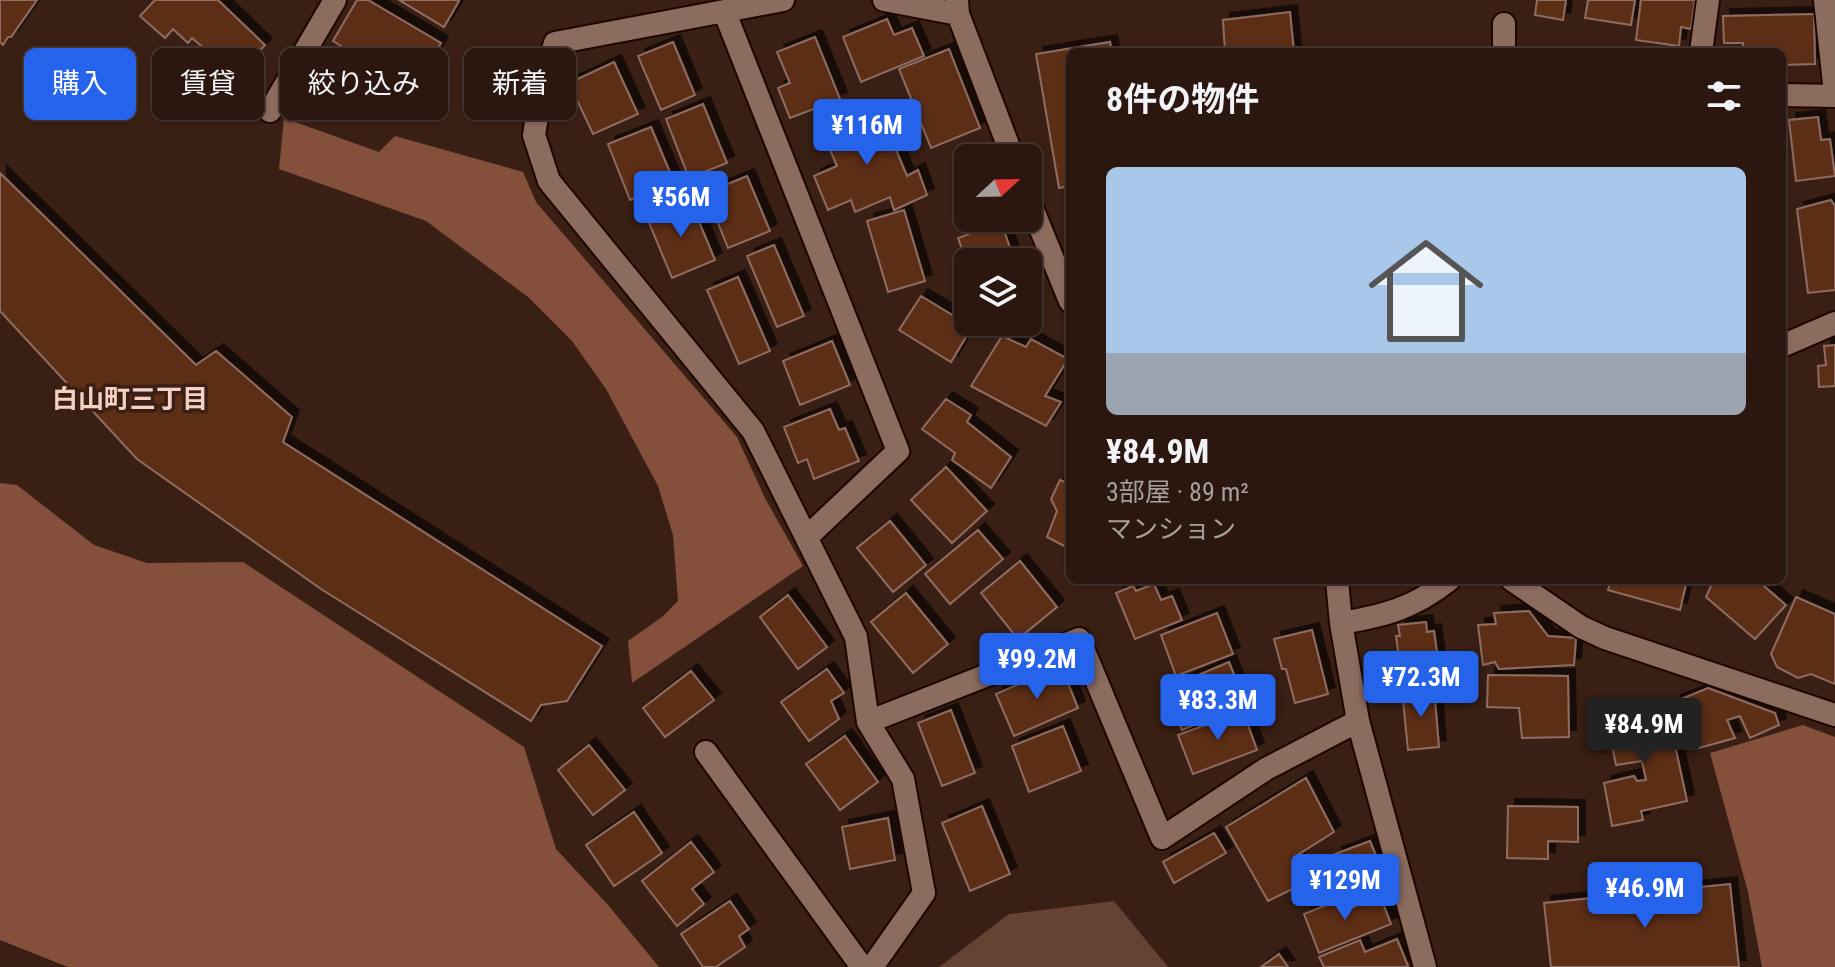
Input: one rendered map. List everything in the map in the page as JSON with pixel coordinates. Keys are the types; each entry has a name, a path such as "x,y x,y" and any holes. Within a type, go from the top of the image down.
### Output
{"street":[{"path":"270,111 335,0"},
{"path":"783,0 555,43 542,85 534,135 549,181 753,431 856,637 868,722 903,779 924,893 872,967"},
{"path":"884,0 958,7 1008,144"},
{"path":"1702,48 1708,0"},
{"path":"1786,95 1835,94 1825,0"},
{"path":"725,13 898,451 807,537"},
{"path":"1504,24 1504,48"},
{"path":"1042,232 1066,291"},
{"path":"1786,344 1835,323"},
{"path":"1337,584 1358,721 1425,967"},
{"path":"1341,623 1389,615 1444,584"},
{"path":"1518,584 1581,627 1605,638 1835,715"},
{"path":"868,722 1079,639 1162,838 1266,769 1358,721"},
{"path":"706,752 862,967"}],"shaded area":[{"path":"284,120 290,120 379,152 395,136 523,172 536,202 737,437 765,498 803,566 632,683 628,641 662,617 678,601 673,535 658,486 606,389 572,341 528,297 426,221 279,169"},
{"path":"0,483 17,485 94,545 147,563 243,562 524,747 556,849 659,967 68,967 0,940"},
{"path":"1803,725 1835,737 1835,967 1762,967 1748,892 1710,753"},
{"path":"1114,901 1168,967 939,967 1009,914"}],"building":[{"path":"0,0 37,0 3,45 0,42"},
{"path":"155,0 218,0 265,45 262,48 204,48 192,38 188,43 173,29 165,38 140,16"},
{"path":"357,0 368,0 441,43 438,48 344,48 333,41"},
{"path":"399,0 457,0 459,1 444,27"},
{"path":"1537,0 1566,0 1563,20 1535,15"},
{"path":"1588,0 1635,0 1631,25 1585,18"},
{"path":"1641,0 1695,0 1691,29 1681,27 1679,46 1636,40"},
{"path":"1290,12 1294,48 1225,48 1223,20"},
{"path":"1814,14 1815,64 1786,65 1786,48 1743,48 1743,43 1724,43 1723,16"},
{"path":"887,19 894,35 912,28 924,56 861,82 843,37"},
{"path":"815,37 840,99 790,118 778,88 790,83 777,52"},
{"path":"673,42 695,95 661,110 638,56"},
{"path":"1110,42 1111,48 1073,48"},
{"path":"949,49 980,128 931,148 899,69"},
{"path":"1066,49 1066,187 1059,188 1036,54"},
{"path":"614,62 638,114 593,134 576,98 576,80"},
{"path":"703,104 727,163 689,178 666,119"},
{"path":"879,109 907,176 918,170 927,195 894,210 890,197 855,212 851,200 828,210 814,176 837,166 825,138 839,132 838,126"},
{"path":"1818,117 1821,140 1830,139 1835,176 1796,181 1789,120"},
{"path":"651,127 674,182 630,200 608,144"},
{"path":"0,173 196,365 216,351 292,417 283,442 602,646 567,701 541,705 531,721 321,589 137,459 0,311"},
{"path":"747,176 770,231 728,248 706,193"},
{"path":"690,200 715,260 672,278 647,218"},
{"path":"1831,200 1835,206 1835,290 1808,293 1797,209"},
{"path":"904,210 925,281 888,292 867,221"},
{"path":"974,232 1004,232 1010,248 962,248 958,238"},
{"path":"774,245 804,316 777,327 747,256"},
{"path":"738,277 770,351 739,364 707,290"},
{"path":"921,296 954,316 954,336 967,336 951,362 899,330"},
{"path":"1002,336 1026,347 1031,339 1066,358 1045,396 1061,402 1046,426 971,386"},
{"path":"832,341 850,385 800,405 783,361"},
{"path":"1835,345 1835,386 1819,387 1818,366 1826,365 1824,346"},
{"path":"946,399 971,415 967,422 1011,457 991,488 952,460 955,453 922,429"},
{"path":"830,409 839,430 845,428 859,461 814,479 807,459 798,463 784,427"},
{"path":"946,467 987,511 952,543 911,500"},
{"path":"1060,480 1066,482 1066,547 1047,537 1057,511 1051,499"},
{"path":"890,521 926,565 893,592 857,548"},
{"path":"978,530 1003,559 950,604 925,574"},
{"path":"1020,561 1057,607 1018,639 981,593"},
{"path":"1154,584 1161,600 1172,596 1182,620 1135,639 1116,593 1133,586 1136,591"},
{"path":"1610,584 1686,584 1680,610 1608,590"},
{"path":"1762,584 1786,605 1755,639 1706,597 1711,586"},
{"path":"906,593 948,644 913,673 871,622"},
{"path":"788,595 827,647 798,669 760,617"},
{"path":"1796,597 1835,614 1835,684 1811,674 1798,678 1777,667 1771,654"},
{"path":"1529,611 1548,636 1576,638 1574,665 1499,669 1495,662 1483,665 1478,625 1496,624 1494,613"},
{"path":"1217,613 1233,654 1176,676 1161,635"},
{"path":"1426,622 1427,632 1434,631 1441,681 1392,688 1390,667 1400,666 1396,636 1400,636 1398,625"},
{"path":"1312,630 1328,694 1295,703 1274,639"},
{"path":"1229,662 1246,704 1182,730 1165,689"},
{"path":"1061,666 1078,708 1014,736 996,694"},
{"path":"827,669 844,693 831,701 839,719 809,741 781,702"},
{"path":"691,671 714,700 665,737 643,708"},
{"path":"1488,675 1568,676 1569,737 1522,738 1519,708 1487,707"},
{"path":"1434,688 1439,747 1408,750 1402,691"},
{"path":"1708,688 1775,713 1779,725 1750,738 1740,716 1727,720 1735,738 1699,748 1690,723 1683,725 1674,702"},
{"path":"1667,708 1687,801 1641,811 1643,820 1612,826 1604,783 1634,776 1637,781 1646,780 1642,761 1616,765 1607,720"},
{"path":"951,710 975,773 942,786 918,723"},
{"path":"1243,711 1257,750 1193,774 1178,735"},
{"path":"1063,726 1081,771 1029,792 1012,746"},
{"path":"845,736 878,782 840,810 806,764"},
{"path":"589,745 625,790 593,815 558,770"},
{"path":"1306,778 1334,832 1296,856 1307,882 1268,901 1226,827"},
{"path":"982,806 1010,874 970,891 942,823"},
{"path":"1508,806 1578,807 1578,842 1548,841 1548,859 1507,858"},
{"path":"634,812 662,853 614,886 586,845"},
{"path":"888,818 895,860 850,869 842,827"},
{"path":"1214,833 1226,853 1174,883 1163,862"},
{"path":"1370,841 1385,878 1339,897 1328,869 1340,865 1335,854"},
{"path":"691,842 714,872 692,889 704,904 677,926 642,881"},
{"path":"1730,884 1739,967 1551,967 1544,903"},
{"path":"1380,896 1391,924 1319,953 1304,914 1344,898 1349,909"},
{"path":"730,901 749,929 739,936 745,947 716,967 703,967 681,934"},
{"path":"1397,939 1408,966 1324,967 1319,957 1360,940 1365,952"},
{"path":"1279,954 1288,967 1261,967"}],"district":[{"name":"白山町三丁目","path":"130,399"}]}
